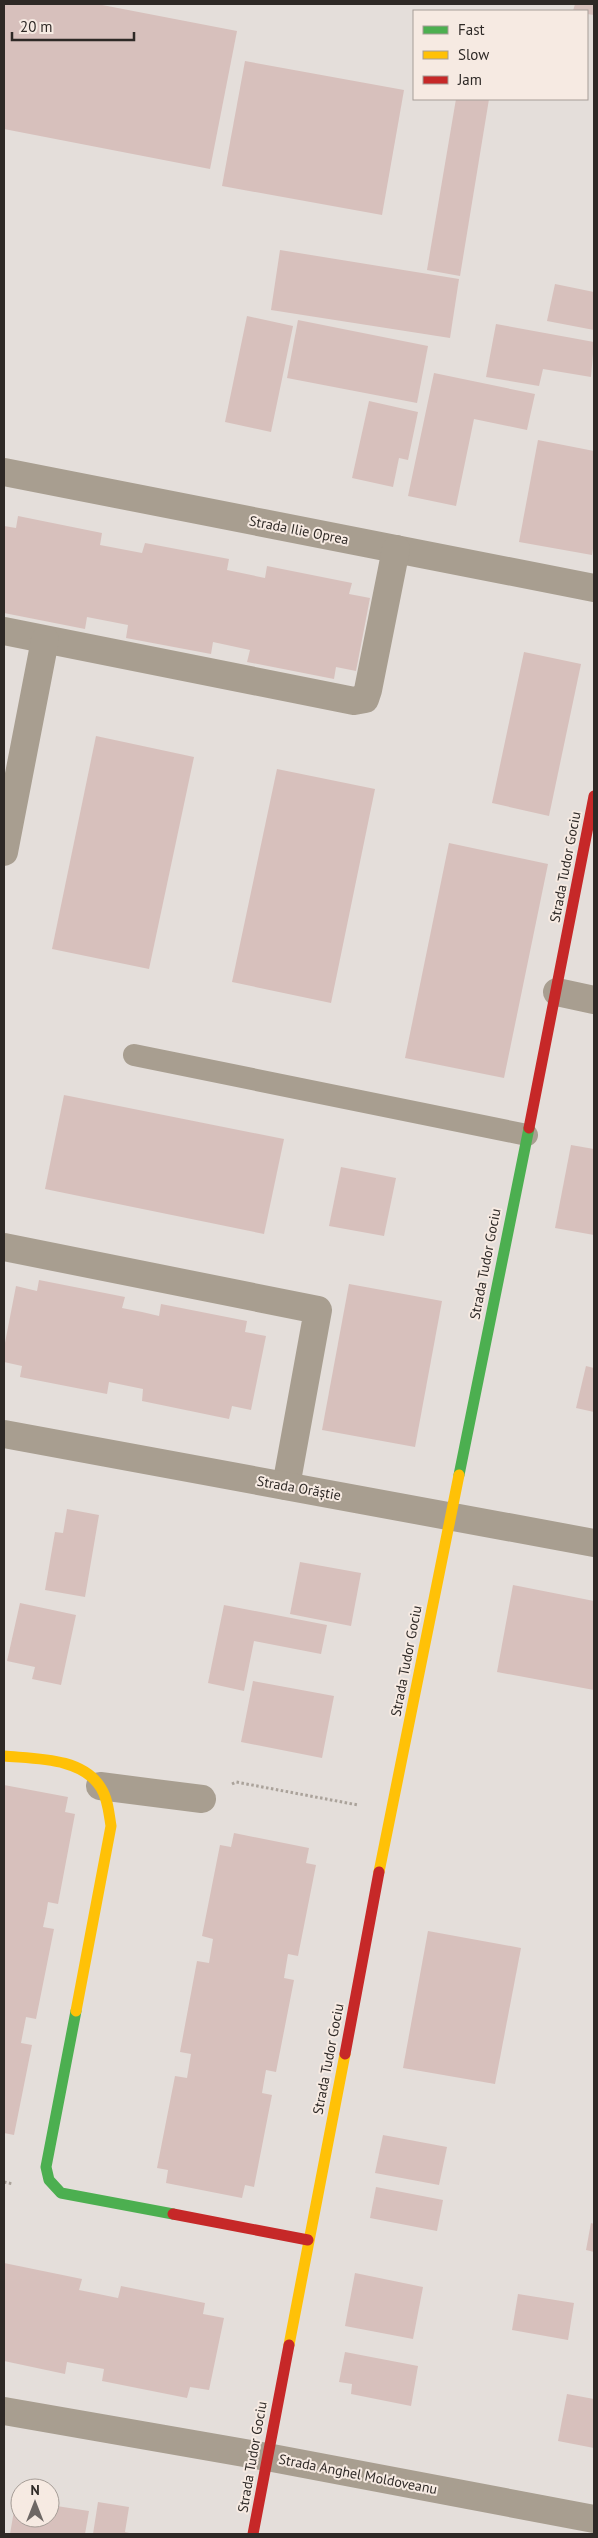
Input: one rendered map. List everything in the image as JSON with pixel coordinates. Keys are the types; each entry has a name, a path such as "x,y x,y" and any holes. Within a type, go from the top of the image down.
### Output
{"street":[{"name":"Strada Ilie Oprea","path":"4,472 594,588"},
{"path":"4,631 354,701 364,699 368,690 396,549"},
{"path":"4,852 45,640"},
{"name":"Strada Tudor Gociu","path":"253,2534 391,1812 557,992 594,796"},
{"path":"557,992 594,1000"},
{"path":"4,1247 318,1310 286,1486"},
{"name":"Strada Orăștie","path":"4,1434 594,1543"},
{"path":"4,1756 72,1766 88,1775 100,1786 107,1803 111,1826 46,2167 49,2180 61,2193 308,2240"},
{"path":"100,1786 202,1799"},
{"name":"Strada Anghel Moldoveanu","path":"4,2412 267,2457 594,2519"}],"lane":[{"path":"134,1056 527,1135"}],"path":[{"path":"202,1799 236,1782 391,1812"}],"building":[{"path":"4,4 97,4 237,31 210,169 4,129"},
{"path":"575,4 594,4 594,15 588,14 588,10 573,10"},
{"path":"245,61 404,90 382,215 222,186"},
{"path":"456,100 489,100 460,276 427,270"},
{"path":"280,250 459,279 450,338 271,310"},
{"path":"555,284 594,292 594,330 547,321"},
{"path":"247,316 293,326 271,432 225,422"},
{"path":"298,320 428,346 417,403 287,378"},
{"path":"496,324 594,342 591,377 543,369 539,386 486,377"},
{"path":"434,373 535,394 527,430 474,419 456,506 408,496"},
{"path":"369,401 418,412 408,460 399,458 393,487 352,478"},
{"path":"538,440 594,451 594,542 592,555 519,542"},
{"path":"18,516 102,533 100,545 142,553 145,543 229,559 227,570 265,578 267,566 352,583 349,594 370,598 356,671 336,667 334,679 247,662 250,650 213,642 211,654 126,638 128,625 87,617 85,629 4,613 4,526 16,528"},
{"path":"524,652 581,664 549,816 492,803"},
{"path":"96,736 194,757 149,969 52,949"},
{"path":"277,769 375,789 331,1003 232,982"},
{"path":"449,843 548,864 504,1078 405,1058"},
{"path":"64,1095 284,1139 264,1234 45,1189"},
{"path":"571,1145 594,1149 594,1235 555,1228"},
{"path":"341,1167 396,1178 384,1236 329,1226"},
{"path":"39,1280 125,1297 122,1308 159,1316 161,1304 247,1321 245,1332 266,1336 251,1410 232,1406 229,1419 142,1401 143,1389 109,1382 107,1394 20,1377 22,1366 4,1362 4,1348 16,1286 37,1291"},
{"path":"349,1284 442,1301 415,1447 322,1430"},
{"path":"586,1366 594,1368 594,1412 576,1408"},
{"path":"67,1509 99,1515 85,1597 45,1590 55,1532 63,1533"},
{"path":"300,1562 361,1573 351,1626 290,1614"},
{"path":"513,1585 594,1601 594,1690 497,1672"},
{"path":"20,1603 76,1615 61,1685 32,1679 35,1667 7,1661"},
{"path":"224,1605 327,1625 321,1654 254,1641 244,1691 208,1683"},
{"path":"253,1681 334,1696 322,1758 241,1742"},
{"path":"4,1785 68,1797 65,1812 75,1814 58,1904 48,1902 43,1927 54,1929 36,2019 26,2017 21,2043 32,2045 14,2135 4,2133"},
{"path":"234,1833 309,1848 306,1863 316,1865 298,1956 288,1954 284,1978 294,1980 276,2072 266,2070 262,2093 272,2095 254,2187 245,2185 242,2198 166,2183 168,2170 157,2168 175,2076 187,2078 191,2054 180,2052 197,1961 209,1963 213,1939 202,1936 220,1845 231,1847"},
{"path":"428,1931 521,1948 495,2084 403,2068"},
{"path":"383,2135 447,2147 439,2185 375,2173"},
{"path":"376,2187 443,2200 437,2231 370,2218"},
{"path":"591,2223 594,2224 594,2252 586,2250"},
{"path":"4,2263 82,2279 79,2290 118,2298 121,2286 205,2303 203,2314 224,2318 209,2390 190,2387 187,2398 102,2381 104,2369 67,2362 65,2374 4,2361"},
{"path":"355,2273 423,2287 413,2339 345,2326"},
{"path":"518,2294 574,2303 568,2340 512,2330"},
{"path":"345,2352 418,2366 411,2406 351,2394 352,2384 339,2382"},
{"path":"567,2394 594,2399 594,2448 558,2441"},
{"path":"98,2502 129,2507 125,2532 134,2534 93,2534"},
{"path":"60,2507 89,2511 85,2534 10,2534 11,2528 60,2528"}],"traffic: fast":[{"path":"459,1475 529,1128"},
{"path":"76,2011 46,2167 49,2180 61,2193 173,2214"}],"traffic: slow":[{"path":"379,1872 459,1475"},
{"path":"4,1756 43,1759 70,1765 82,1770 93,1778 101,1788 107,1802 111,1826 76,2011"},
{"path":"289,2345 345,2054"}],"traffic: jam":[{"path":"529,1128 594,796"},
{"path":"345,2054 379,1872"},
{"path":"173,2214 308,2240"},
{"path":"253,2534 289,2345"}]}
